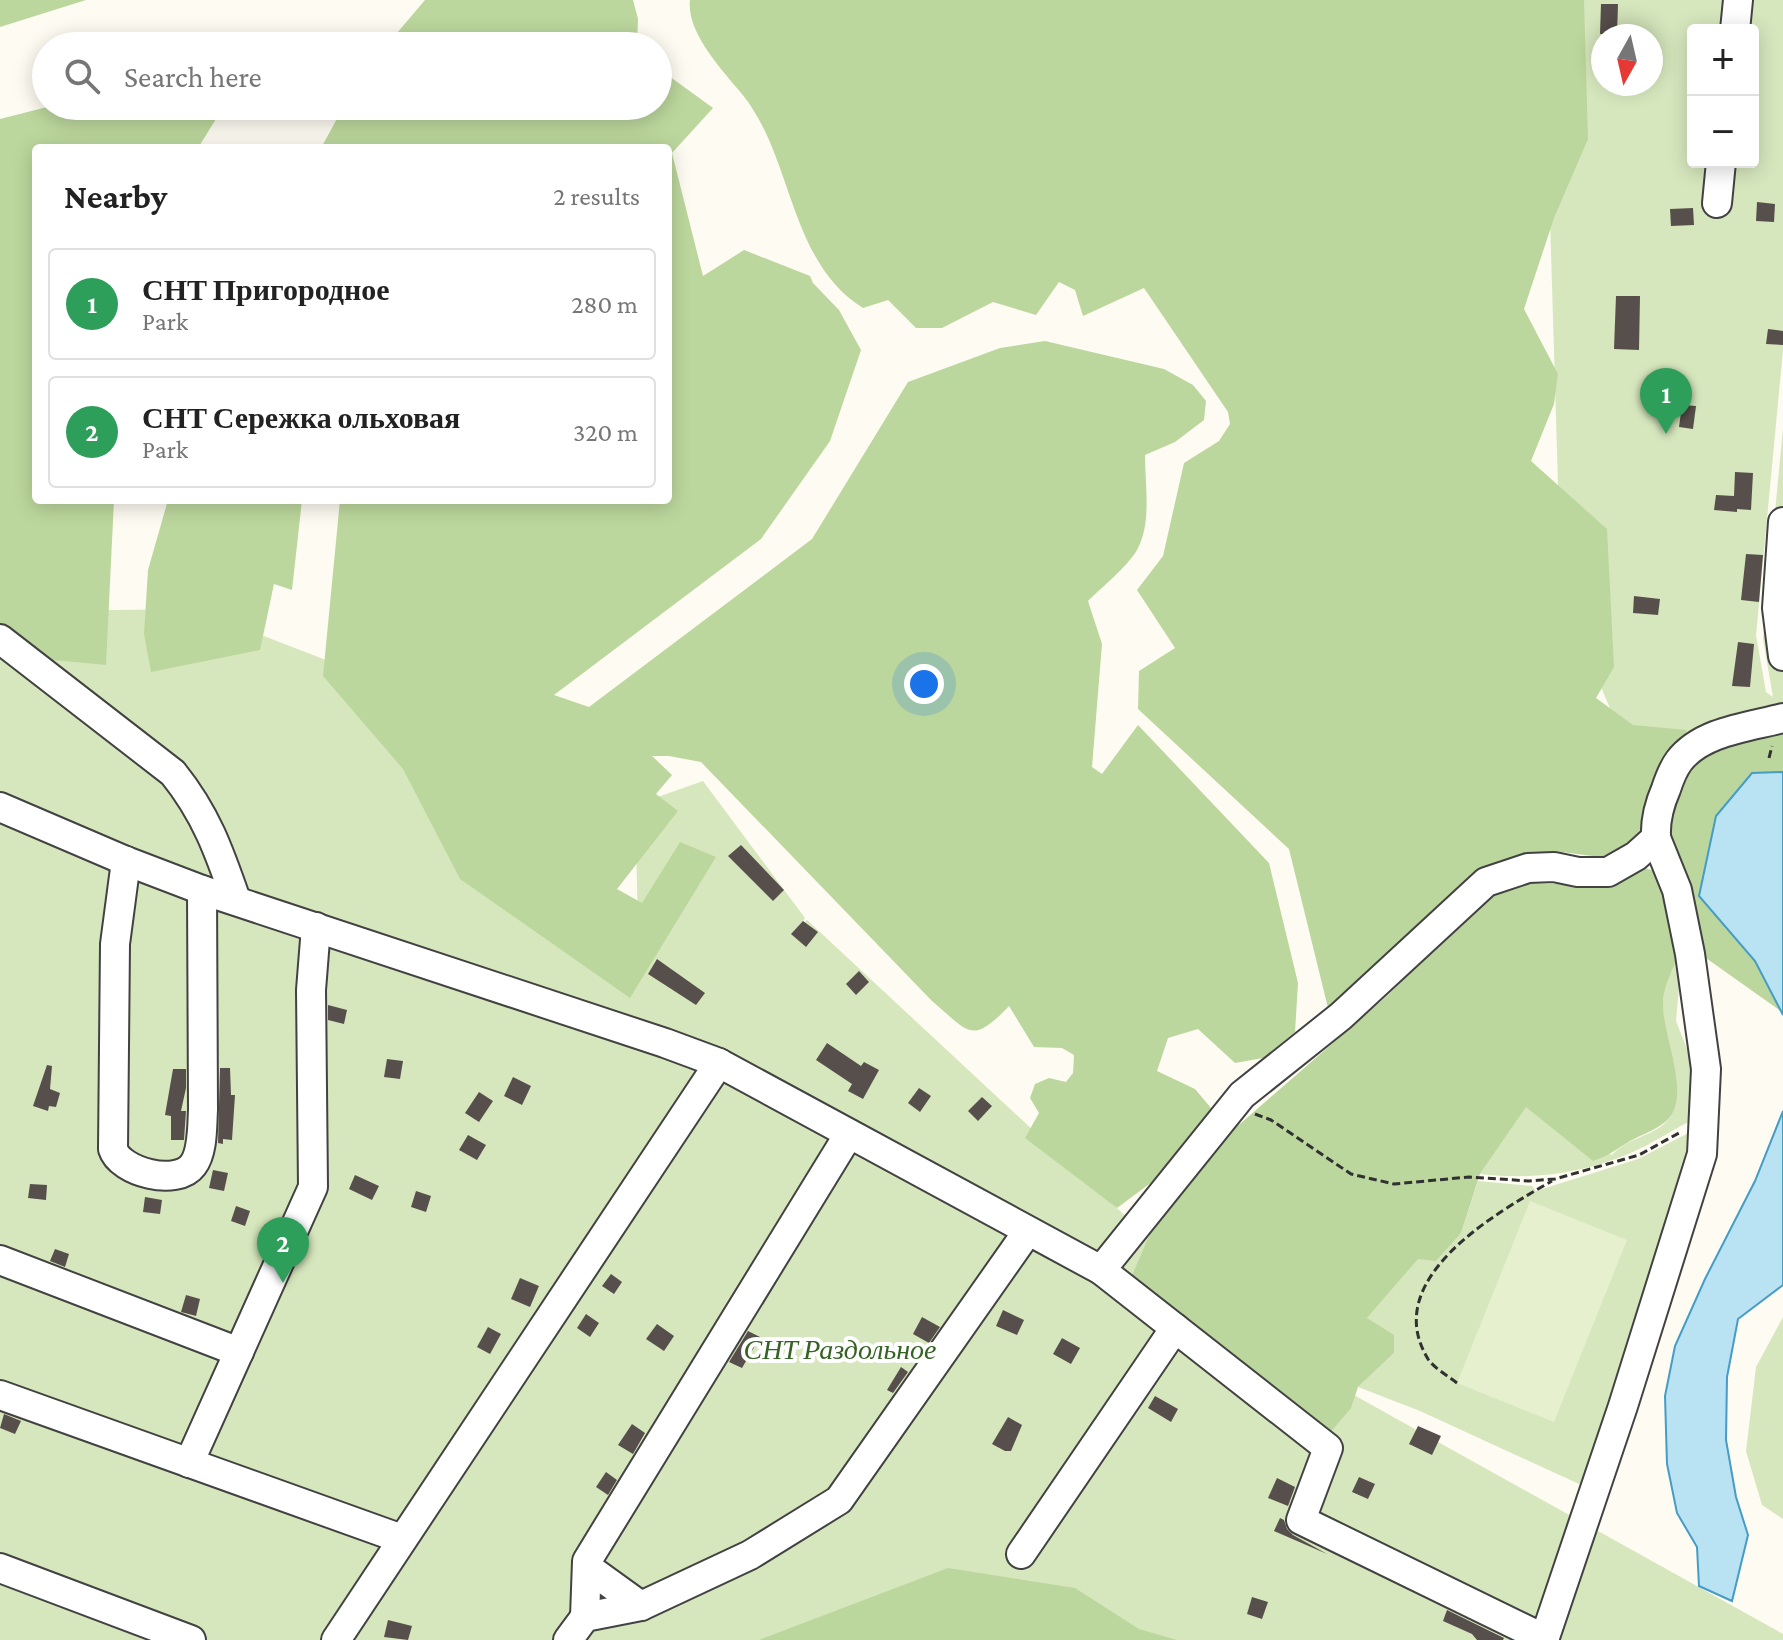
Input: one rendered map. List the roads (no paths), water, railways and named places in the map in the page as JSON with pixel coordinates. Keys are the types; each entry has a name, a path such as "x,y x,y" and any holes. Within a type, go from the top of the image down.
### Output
{"lane":[{"path":"1736,24 1738,0"},
{"path":"1717,203 1720,168"},
{"path":"1783,522 1777,608 1783,656"},
{"path":"0,639 173,773 189,793 212,834 236,900"},
{"path":"0,807 202,890 719,1063 1101,1270 1328,1448 1301,1520 1544,1640 1623,1406 1702,1154 1706,1069 1690,954 1677,890 1656,838 1657,815 1679,761 1694,746 1712,737 1779,730"},
{"path":"1101,1270 1242,1095 1341,1016 1486,882 1528,868 1608,872 1636,856 1656,838"},
{"path":"126,861 115,944 113,1149 116,1158 126,1167 169,1176 184,1174 195,1164 200,1145 203,1110 202,890"},
{"path":"189,1463 313,1187 311,990 316,927"},
{"path":"336,1640 719,1063"},
{"path":"568,1640 585,1617 587,1561 849,1134"},
{"path":"585,1617 641,1606 750,1555 839,1500 1028,1231"},
{"path":"0,1260 239,1352"},
{"path":"1021,1554 1175,1328"},
{"path":"0,1395 402,1539"},
{"path":"587,1567 641,1606"},
{"path":"0,1568 191,1640"}],"water":[{"path":"1783,772 1783,1015 1755,961 1699,896 1716,816 1752,773"},
{"path":"1783,1111 1783,1285 1738,1319 1727,1377 1726,1440 1736,1497 1748,1535 1732,1601 1699,1586 1697,1547 1677,1513 1667,1464 1665,1396 1675,1346 1755,1181"}],"place":[{"name":"СНТ Пригородное","path":"1666,434"},
{"name":"СНТ Сережка ольховая","path":"283,1283"}],"park label":[{"name":"СНТ Раздольное","path":"840,1349"}]}
